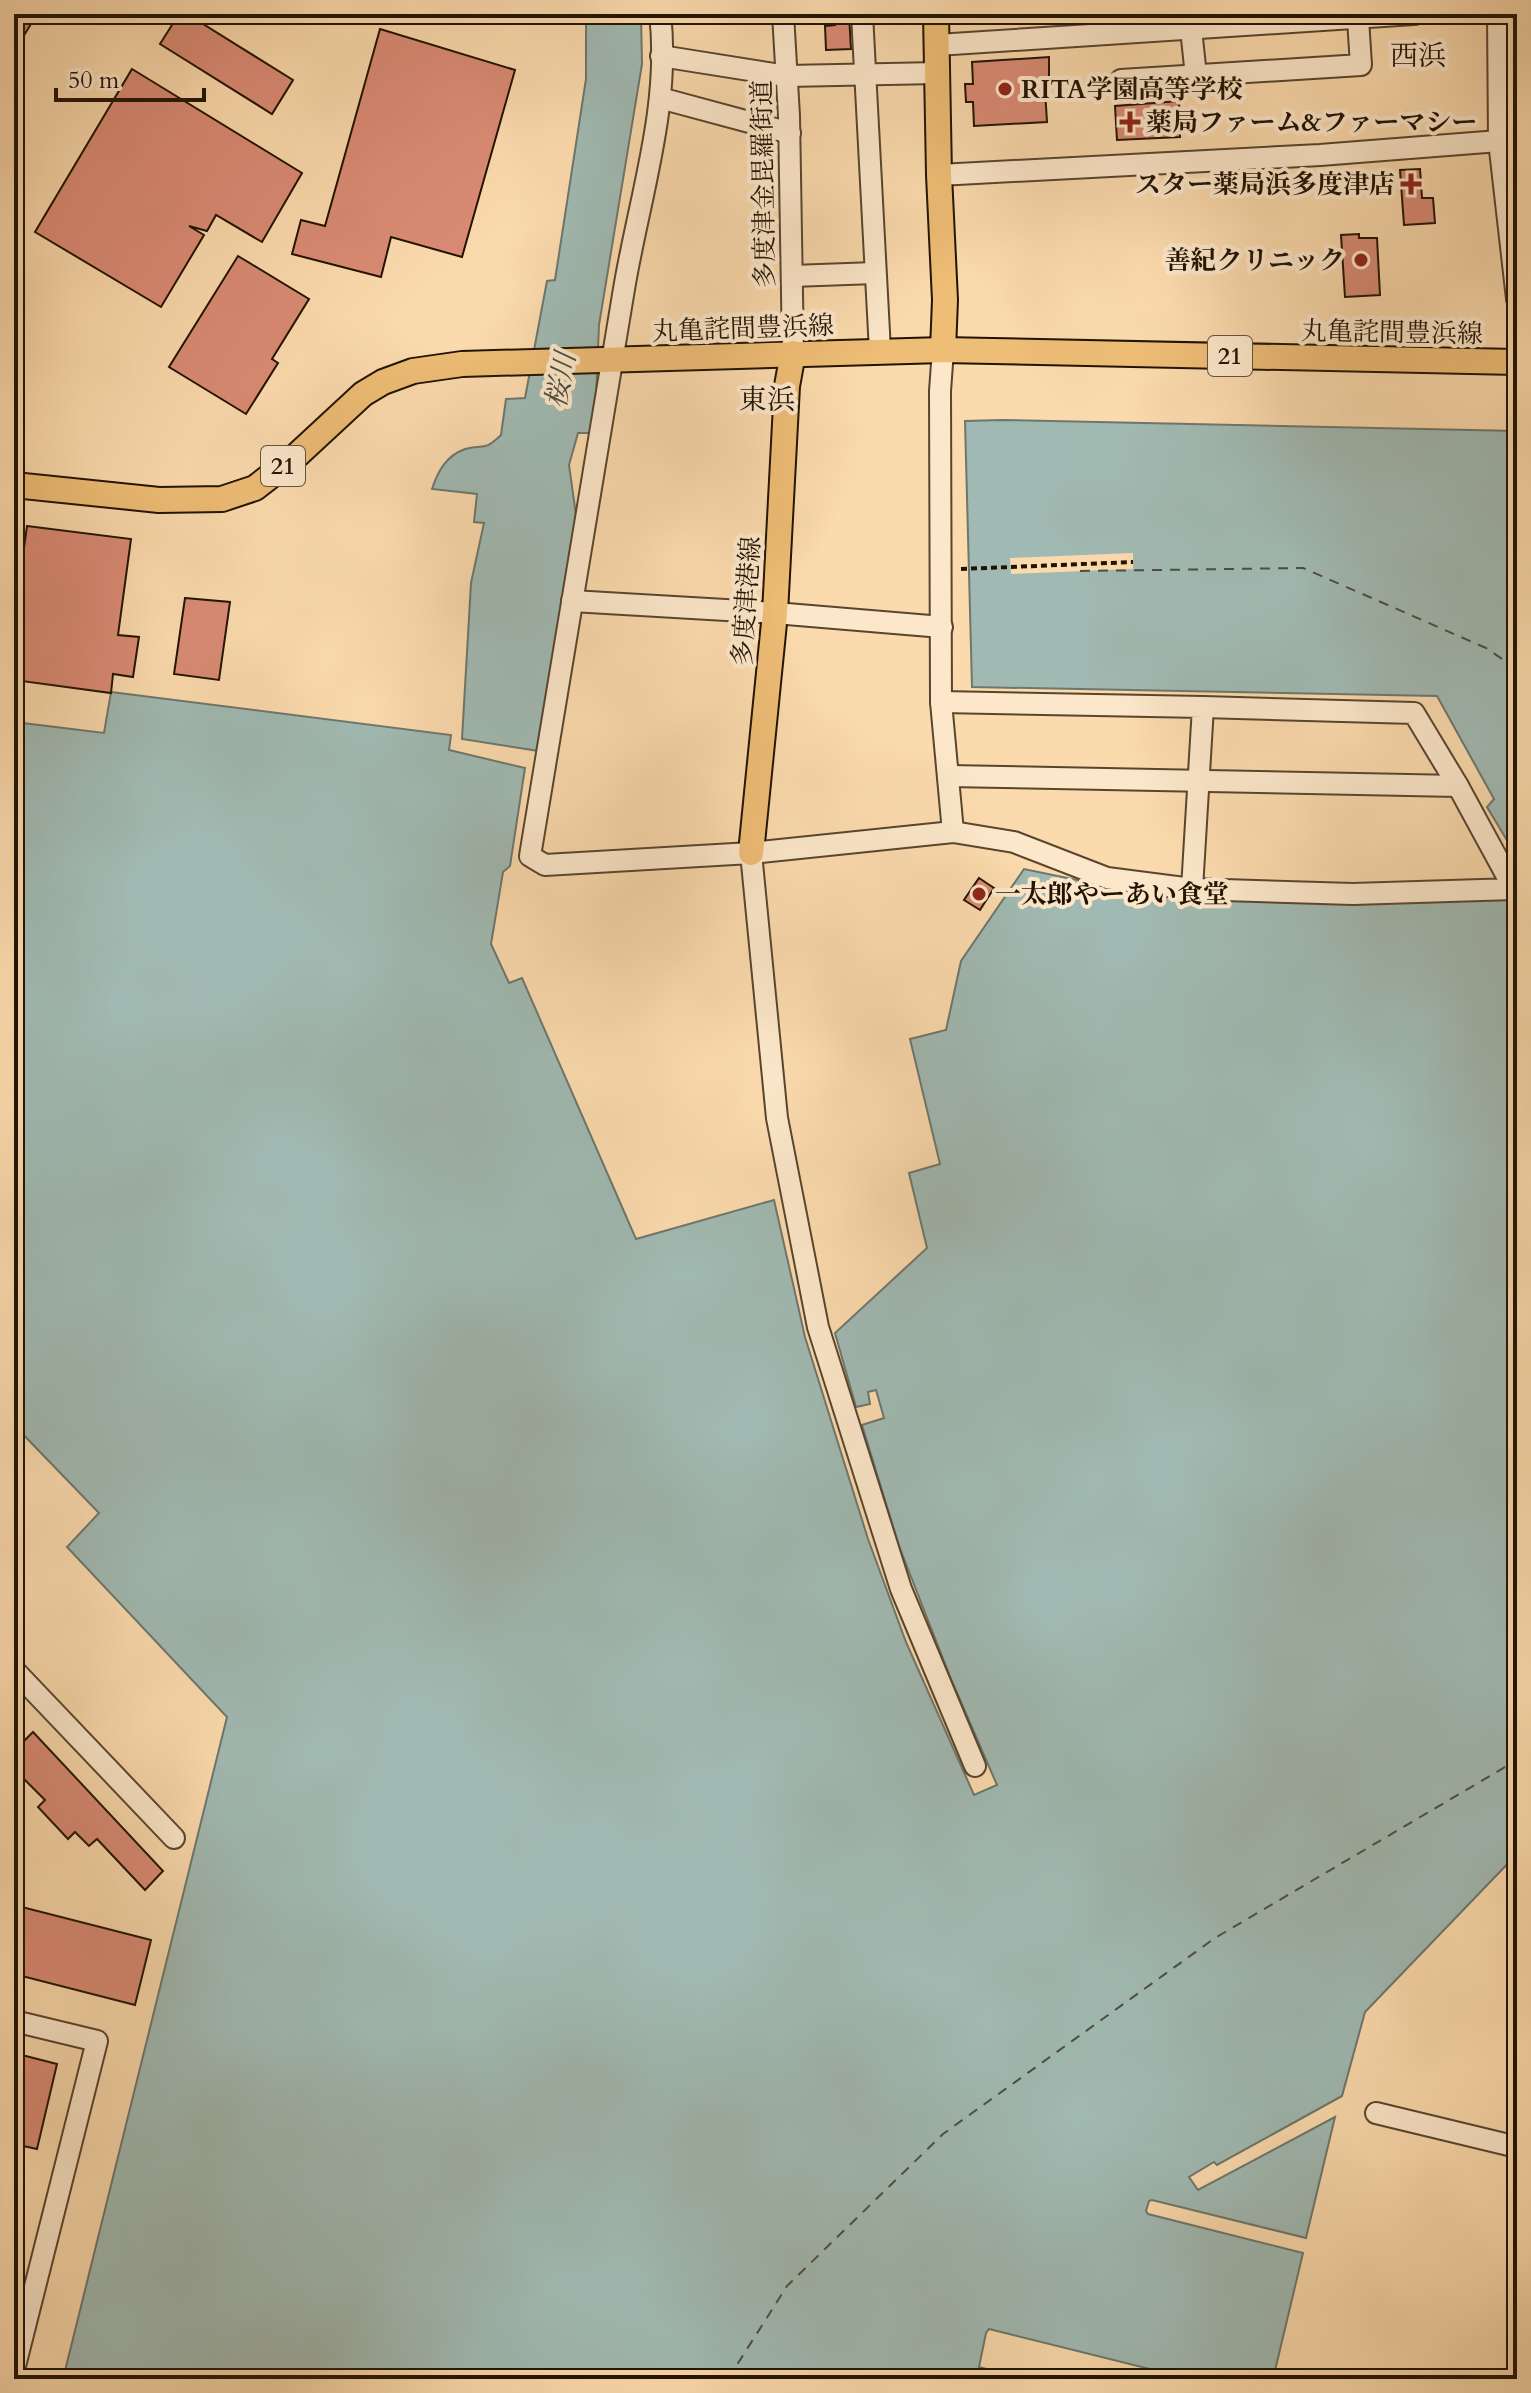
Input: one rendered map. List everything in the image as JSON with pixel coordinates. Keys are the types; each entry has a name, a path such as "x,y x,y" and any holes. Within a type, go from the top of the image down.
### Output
{"main road":[{"path":"936,14 945,300 943,350"},
{"name":"丸亀詫間豊浜線","path":"14,485 159,500 222,499 255,488 295,457 363,394 383,382 413,371 462,364 943,350 1517,362"},
{"name":"多度津港線","path":"751,853 775,613 787,386 793,353"}],"street":[{"path":"660,14 663,77 660,98 612,361 530,856 545,865 751,853 953,832 1014,842 1107,878 1192,889 1353,894 1514,889 1414,713 941,702"},
{"name":"多度津金毘羅街道","path":"783,14 790,133 793,353"},
{"path":"862,14 880,351"},
{"path":"937,45 1134,23 1191,29 1302,18 1358,19 1414,14"},
{"path":"1500,16 1499,141 1517,299"},
{"path":"1121,80 1361,65 1358,19"},
{"path":"1191,29 1196,76"},
{"path":"661,56 787,76 938,73"},
{"path":"660,98 790,133"},
{"path":"939,175 1304,156 1499,141 1517,156"},
{"path":"792,276 875,273"},
{"path":"943,350 940,391 941,702 953,832"},
{"path":"572,601 942,627"},
{"path":"1192,889 1203,707"},
{"path":"948,776 1458,786"},
{"path":"751,853 777,1118 818,1327 901,1589 975,1766"},
{"path":"14,1670 174,1838"},
{"path":"14,2021 97,2041 14,2370"},
{"path":"1376,2113 1517,2147"}],"path":[{"path":"961,569 1133,562"}],"water":[{"name":"桜川","path":"586,14 641,14 642,64 599,325 591,433 578,433 569,465 577,522 539,751 462,739 471,583 484,523 474,522 477,494 432,489 440,470 453,456 465,449 487,446 501,435 506,399 525,398 547,281 555,280 586,79"},
{"path":"965,421 1517,431 1517,857 1487,807 1494,799 1437,696 972,687"},
{"path":"111,692 451,735 449,750 525,768 510,866 503,872 491,944 509,983 522,978 636,1239 774,1200 805,1337 868,1539 906,1642 974,1795 997,1785 899,1546 862,1425 884,1418 876,1390 868,1392 870,1404 856,1407 835,1333 927,1248 909,1173 940,1164 910,1039 946,1030 961,961 1024,869 1136,892 1194,898 1508,896 1512,901 1517,901 1517,1854 1365,2012 1342,2096 1217,2165 1214,2162 1189,2177 1198,2190 1335,2117 1306,2238 1149,2201 1148,2214 1303,2253 1273,2379 1190,2379 989,2329 979,2367 1025,2379 63,2379 227,1717 67,1547 99,1513 14,1425 14,722 104,733"}],"pier":[{"path":"1133,553 1133,569 1011,574 1010,558"}],"building":[{"path":"14,14 37,14 14,52"},
{"path":"179,14 187,14 293,80 272,114 160,44"},
{"path":"834,14 849,14 851,49 826,50 825,26 835,25"},
{"path":"380,29 515,70 462,257 391,237 381,277 292,254 301,220 325,226"},
{"name":"RITA学園高等学校","path":"1049,57 1049,90 1045,90 1047,122 974,126 973,102 966,102 965,84 973,84 972,62"},
{"path":"132,69 302,173 262,242 216,215 207,231 189,226 204,235 161,307 35,232"},
{"path":"1179,101 1180,137 1117,140 1115,106"},
{"name":"スター薬局浜多度津店","path":"1420,169 1422,198 1433,198 1435,223 1404,225 1400,170"},
{"name":"善紀クリニック","path":"1359,234 1359,238 1377,238 1380,295 1345,297 1341,235"},
{"path":"238,256 309,299 272,359 278,363 246,414 169,367"},
{"path":"27,526 131,539 118,635 139,637 133,677 113,674 111,693 14,680 14,620"},
{"path":"185,598 230,602 219,680 174,674"},
{"name":"一太郎やーあい食堂","path":"979,878 994,888 980,910 964,900"},
{"path":"33,1732 163,1871 145,1890 97,1839 89,1846 75,1832 68,1839 38,1807 45,1800 23,1778 14,1786 14,1751"},
{"path":"14,1905 151,1940 135,2005 14,1974"},
{"path":"14,2053 57,2064 37,2149 14,2144"}],"ferry route":[{"path":"1080,571 1303,568 1486,648 1517,669"},
{"path":"728,2379 787,2286 943,2134 1215,1938 1517,1760"}],"place":[{"name":"RITA学園高等学校","path":"1005,89"},
{"name":"薬局ファーム&ファーマシー","path":"1130,122"},
{"name":"スター薬局浜多度津店","path":"1411,184"},
{"name":"善紀クリニック","path":"1361,260"},
{"name":"一太郎やーあい食堂","path":"979,894"}],"district":[{"name":"西浜","path":"1418,55"},
{"name":"東浜","path":"767,399"}]}
